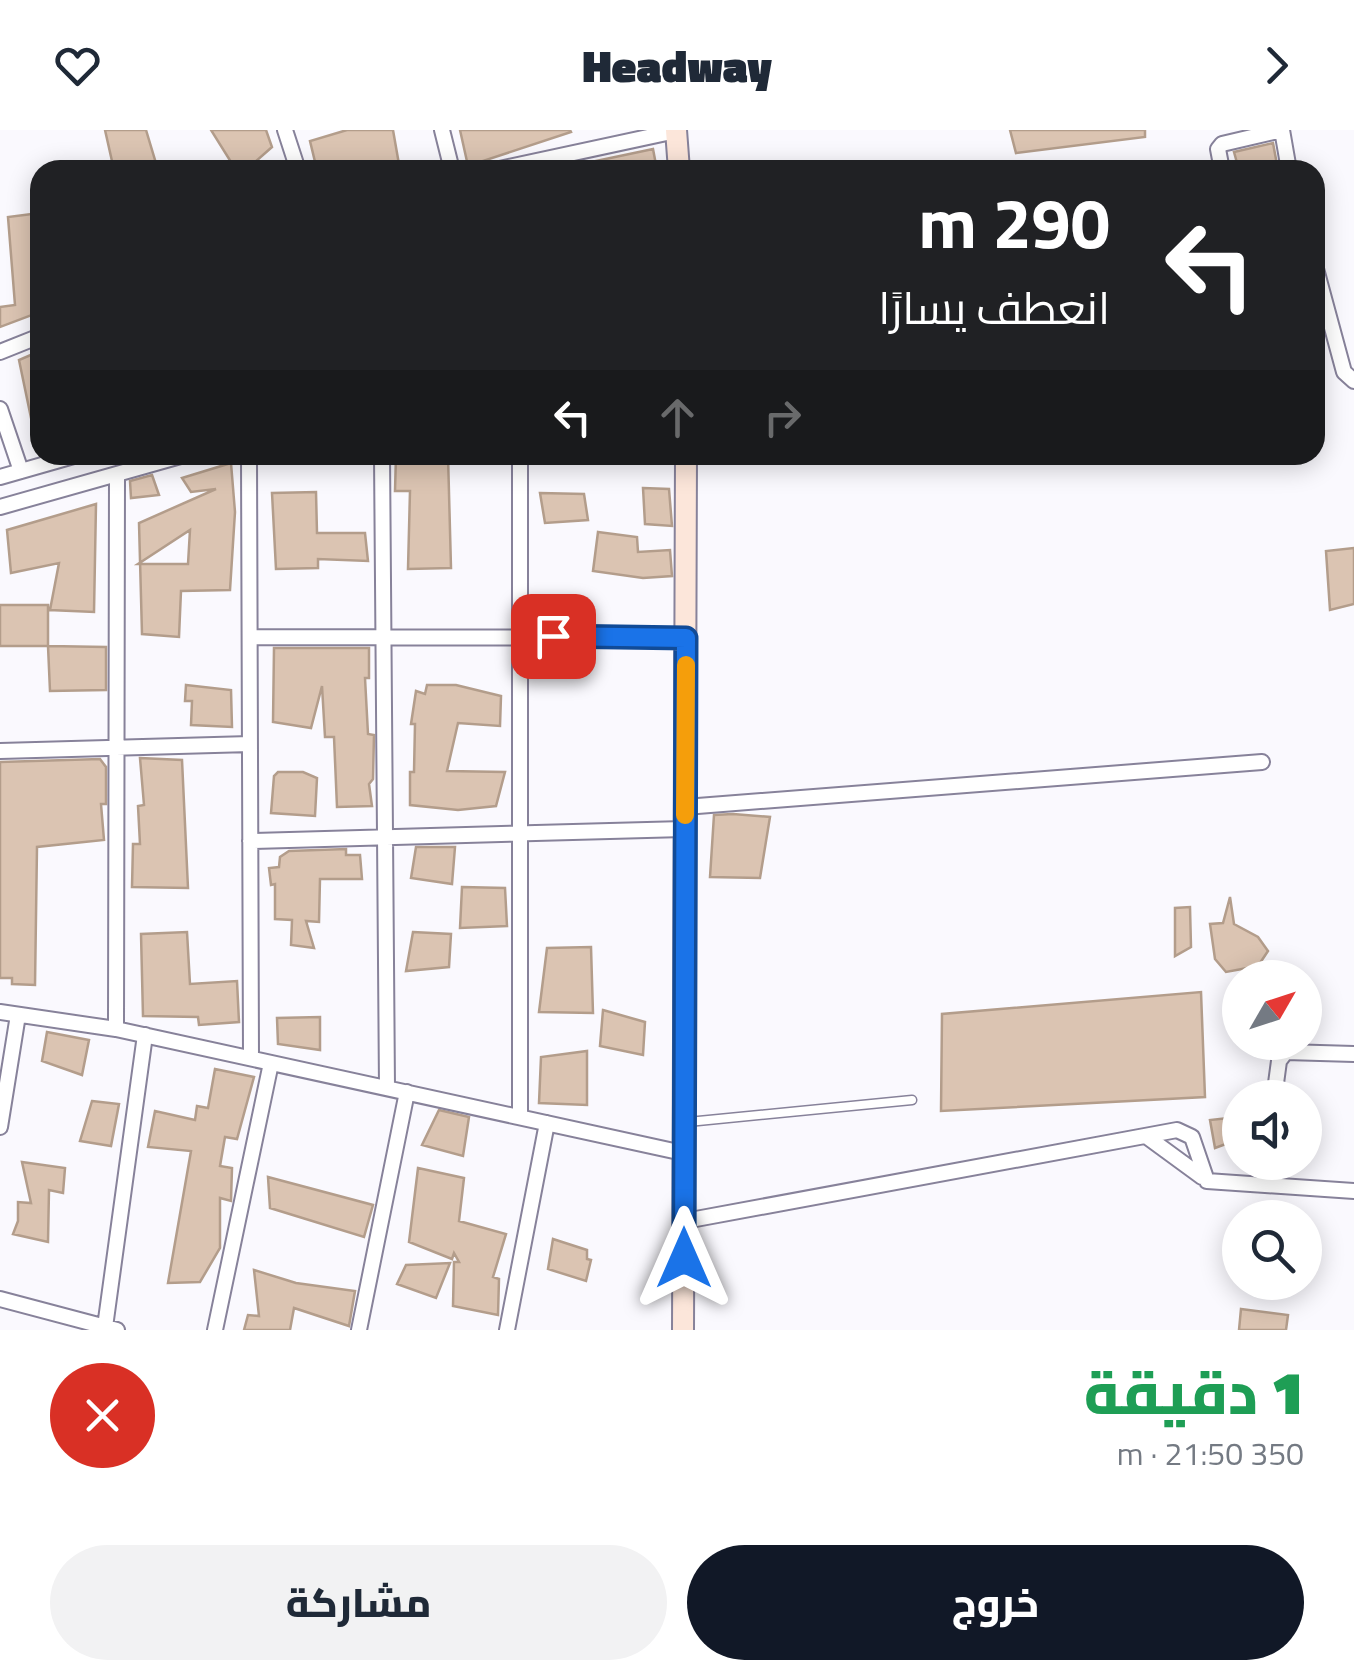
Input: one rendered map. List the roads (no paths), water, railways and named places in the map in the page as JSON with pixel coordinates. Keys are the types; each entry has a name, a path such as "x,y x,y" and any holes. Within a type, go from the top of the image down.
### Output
{"main road":[{"path":"676,130 678,160"},
{"path":"683,1330 686,465"}],"street":[{"path":"285,130 295,160"},
{"path":"442,130 450,160"},
{"path":"540,160 676,130"},
{"path":"1220,160 1218,149 1222,144 1282,130 1287,160"},
{"path":"1325,302 1344,372 1354,381"},
{"path":"0,352 30,340"},
{"path":"0,409 21,471"},
{"path":"0,477 42,465"},
{"path":"0,507 149,465"},
{"path":"250,465 251,1058"},
{"path":"382,465 387,1088"},
{"path":"520,465 520,1117"},
{"path":"116,1029 118,474"},
{"path":"250,637 686,638"},
{"path":"0,750 250,744"},
{"path":"685,807 1262,762"},
{"path":"250,841 684,829"},
{"path":"0,1012 116,1029 683,1153"},
{"path":"0,1127 18,1015"},
{"path":"0,1299 111,1328 145,1035"},
{"path":"1276,1080 1279,1061 1286,1052 1354,1054"},
{"path":"216,1330 270,1062"},
{"path":"359,1330 407,1092"},
{"path":"507,1330 547,1123"},
{"path":"684,1221 1177,1130 1189,1134 1202,1177"},
{"path":"1146,1136 1210,1182 1354,1191"},
{"path":"1264,1180 1264,1185"}],"lane":[{"path":"684,1122 912,1100"}]}
